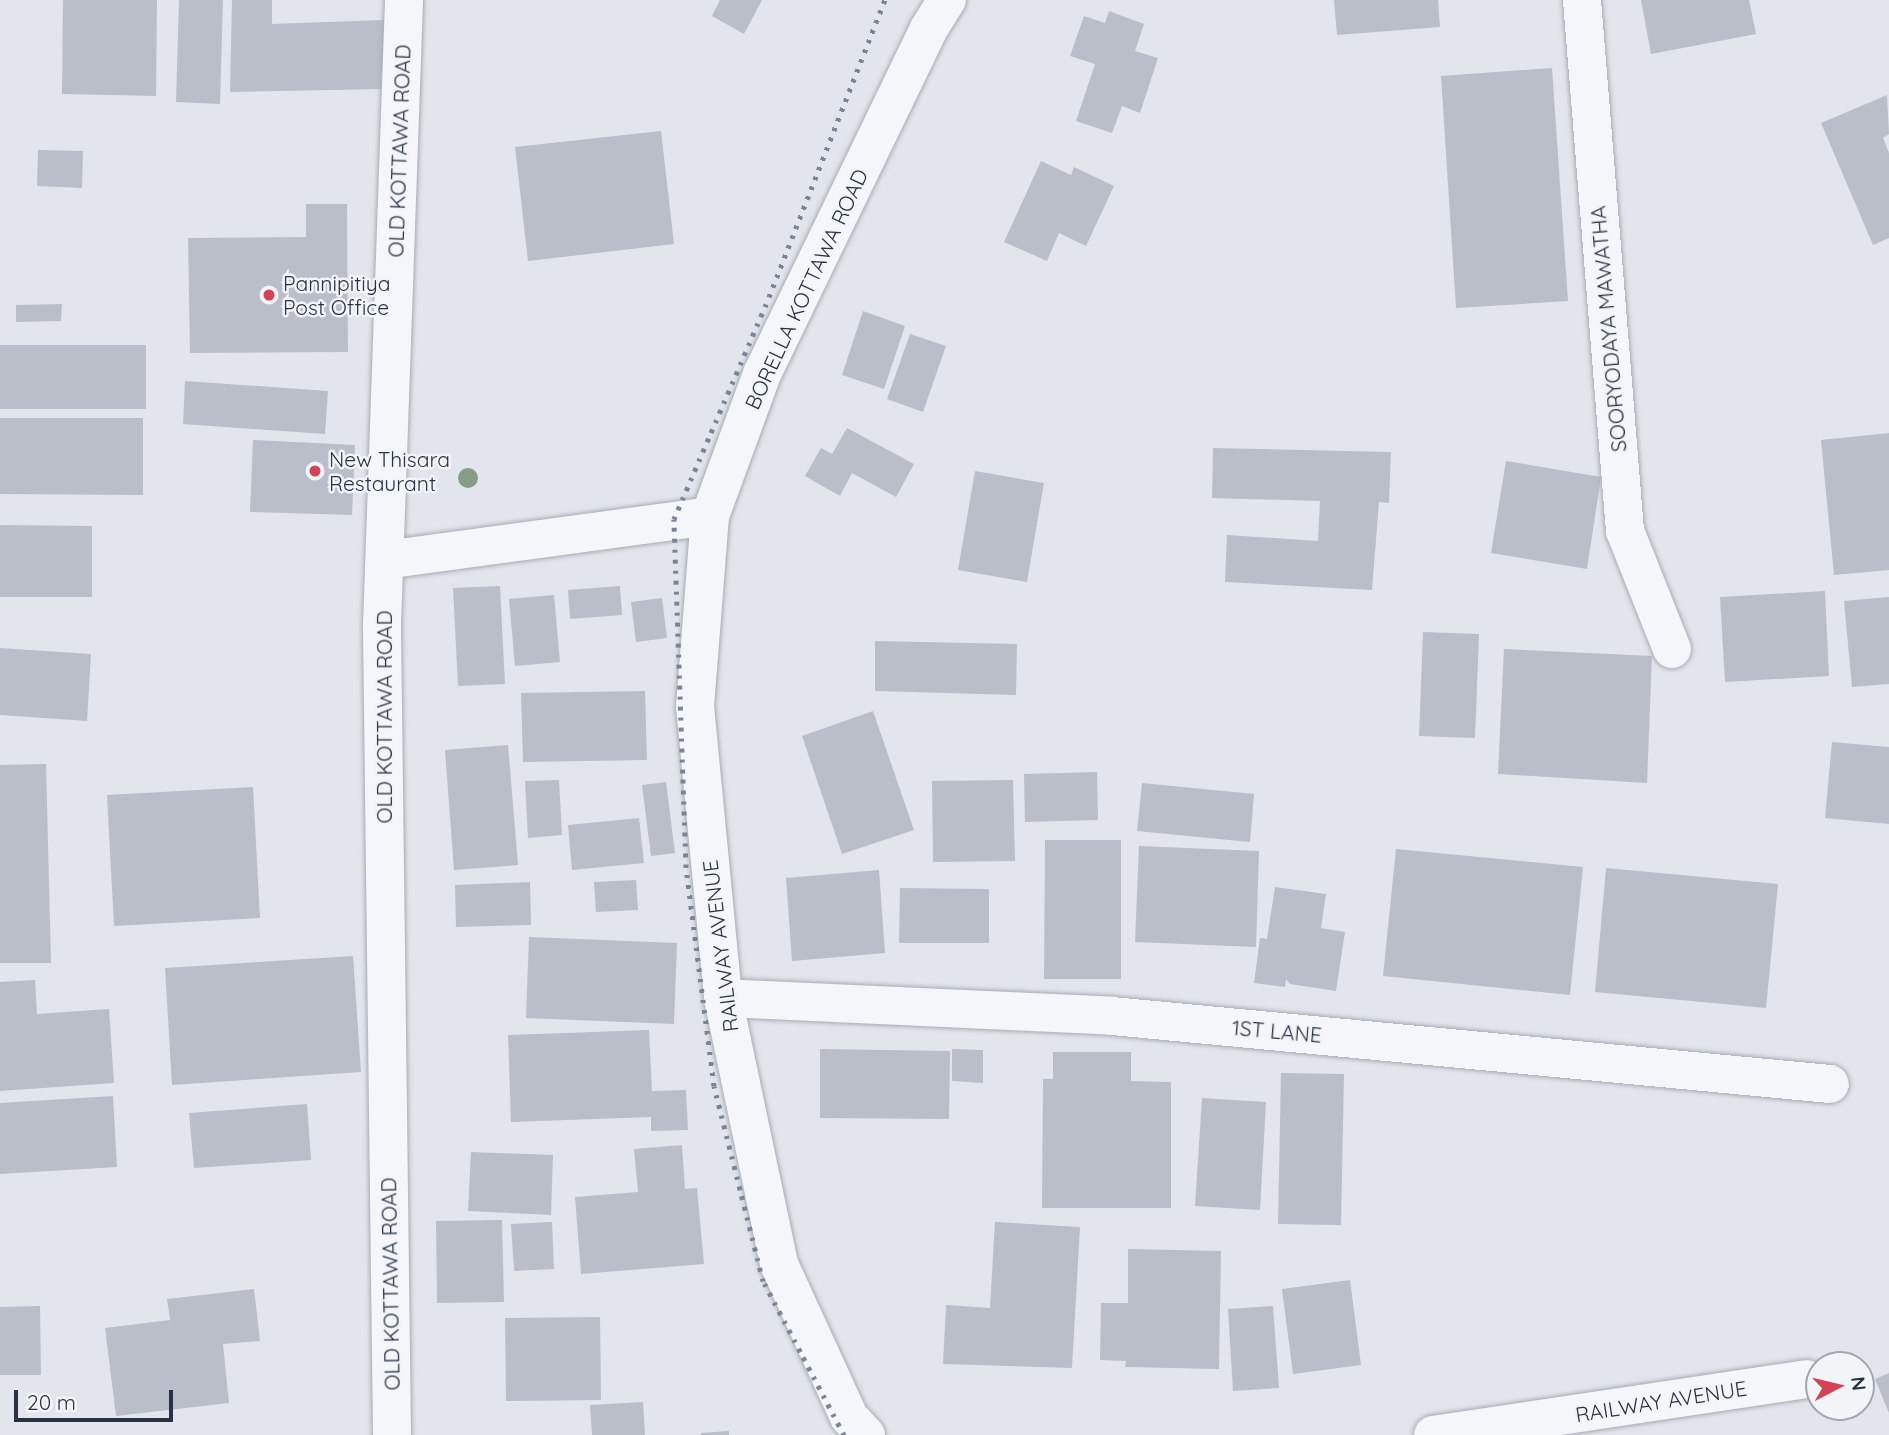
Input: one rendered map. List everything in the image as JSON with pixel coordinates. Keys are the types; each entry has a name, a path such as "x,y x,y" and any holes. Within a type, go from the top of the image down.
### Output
{"street":[{"name":"OLD KOTTAWA ROAD","path":"392,1435 382,625 404,0"},
{"name":"BORELLA KOTTAWA ROAD","path":"709,516 762,374 928,30 947,0"},
{"name":"SOORYODAYA MAWATHA","path":"1582,0 1625,531 1672,649"},
{"path":"386,560 709,516"},
{"name":"RAILWAY AVENUE","path":"709,516 695,706 723,998 779,1264 849,1417 866,1435"},
{"name":"1ST LANE","path":"723,998 1112,1016 1830,1084"},
{"name":"RAILWAY AVENUE","path":"1433,1435 1805,1379"}],"building":[{"path":"63,0 157,0 156,96 62,94"},
{"path":"179,0 223,0 220,104 176,102"},
{"path":"232,0 272,0 272,24 384,20 381,89 230,92"},
{"path":"720,0 762,0 744,34 712,16"},
{"path":"1334,0 1438,0 1440,27 1337,35"},
{"path":"1641,0 1749,0 1756,34 1651,54"},
{"path":"1109,11 1144,24 1135,51 1158,58 1140,113 1122,106 1112,133 1076,121 1095,64 1070,56 1084,16 1105,23"},
{"path":"1552,68 1568,301 1456,308 1441,76"},
{"path":"1887,95 1889,134 1883,138 1889,153 1889,238 1873,245 1821,123"},
{"path":"661,131 674,244 528,261 515,147"},
{"path":"38,150 83,151 82,188 37,186"},
{"path":"1041,161 1071,175 1074,167 1114,186 1086,246 1059,233 1047,261 1004,242"},
{"name":"Pannipitiya Post Office","path":"306,204 347,204 348,352 190,353 188,238 306,237"},
{"path":"62,304 61,321 16,322 16,305"},
{"path":"863,311 905,326 884,389 842,375"},
{"path":"910,334 946,346 923,412 887,399"},
{"path":"0,345 146,345 146,409 0,409"},
{"path":"185,381 328,391 325,434 183,424"},
{"path":"0,418 143,418 143,495 0,494"},
{"path":"847,428 914,464 896,497 852,473 840,496 805,476 821,448 832,454"},
{"path":"1889,433 1889,570 1834,575 1821,440"},
{"path":"253,440 355,445 352,515 250,512"},
{"path":"1213,448 1391,452 1389,503 1379,502 1372,590 1225,582 1227,535 1318,541 1320,501 1212,498"},
{"path":"1506,461 1601,477 1587,569 1491,553"},
{"path":"975,471 1044,483 1027,582 958,570"},
{"path":"0,525 92,526 92,597 0,597"},
{"path":"500,586 505,684 458,686 453,588"},
{"path":"620,586 622,615 570,619 568,590"},
{"path":"1825,591 1829,676 1725,682 1720,597"},
{"path":"554,595 560,662 515,666 509,599"},
{"path":"1889,597 1889,684 1852,687 1844,601"},
{"path":"662,598 667,638 636,642 631,602"},
{"path":"1423,632 1479,634 1475,738 1419,736"},
{"path":"875,641 1017,644 1016,695 875,691"},
{"path":"0,648 91,654 87,721 0,715"},
{"path":"1504,649 1652,656 1647,783 1498,774"},
{"path":"645,691 647,760 523,762 521,693"},
{"path":"873,711 914,830 842,854 802,736"},
{"path":"1832,742 1889,747 1889,824 1825,818"},
{"path":"508,745 518,865 454,870 445,750"},
{"path":"46,764 51,963 0,963 0,765"},
{"path":"1097,772 1098,820 1025,822 1024,774"},
{"path":"559,780 562,835 528,838 525,781"},
{"path":"1013,780 1015,861 933,862 932,781"},
{"path":"666,782 675,853 651,856 642,785"},
{"path":"1142,783 1254,794 1250,842 1137,831"},
{"path":"253,787 260,918 114,926 107,795"},
{"path":"639,818 644,863 572,870 568,825"},
{"path":"1045,840 1121,840 1121,979 1044,979"},
{"path":"1139,846 1259,851 1256,947 1135,942"},
{"path":"1396,849 1583,867 1570,995 1383,976"},
{"path":"1606,868 1778,884 1766,1008 1595,992"},
{"path":"879,870 885,953 792,961 786,878"},
{"path":"636,880 638,910 596,912 594,882"},
{"path":"530,882 531,925 456,927 455,885"},
{"path":"1275,887 1326,894 1321,928 1345,932 1336,991 1290,984 1286,979 1285,987 1254,983 1260,938 1267,939"},
{"path":"900,888 989,889 989,943 899,943"},
{"path":"529,937 677,943 674,1024 526,1018"},
{"path":"353,956 361,1072 172,1085 165,968"},
{"path":"35,980 37,1014 109,1009 114,1083 0,1091 0,982"},
{"path":"649,1030 652,1091 686,1090 688,1130 651,1131 651,1117 511,1122 508,1035"},
{"path":"820,1049 950,1051 949,1119 820,1118"},
{"path":"952,1049 983,1050 983,1083 952,1081"},
{"path":"1053,1052 1131,1052 1131,1081 1171,1082 1171,1208 1042,1208 1043,1079 1053,1079"},
{"path":"1281,1073 1344,1074 1341,1225 1278,1224"},
{"path":"113,1096 117,1167 0,1174 0,1103"},
{"path":"1202,1098 1266,1102 1260,1210 1195,1206"},
{"path":"307,1104 311,1160 194,1168 189,1113"},
{"path":"682,1145 685,1189 697,1188 704,1264 581,1274 575,1197 638,1192 634,1149"},
{"path":"471,1152 553,1155 551,1215 468,1211"},
{"path":"502,1220 504,1302 437,1303 436,1221"},
{"path":"552,1222 554,1269 514,1271 511,1224"},
{"path":"995,1222 1080,1227 1072,1368 943,1364 946,1305 990,1308"},
{"path":"1128,1249 1221,1251 1219,1369 1125,1367 1126,1361 1100,1360 1101,1303 1128,1303"},
{"path":"1350,1280 1361,1365 1293,1374 1282,1289"},
{"path":"254,1289 260,1341 223,1344 229,1403 116,1416 105,1328 170,1320 167,1299"},
{"path":"40,1306 41,1375 0,1375 0,1307"},
{"path":"1273,1306 1279,1388 1233,1391 1228,1309"},
{"path":"600,1317 601,1400 506,1401 505,1318"},
{"path":"1889,1373 1889,1413 1875,1379"},
{"path":"643,1402 645,1435 592,1435 590,1405"},
{"path":"729,1431 729,1435 701,1435 701,1433"}],"railway":[{"path":"844,1435 763,1281 714,1086 686,867 674,519 769,297 885,0"}],"place":[{"name":"Pannipitiya Post Office","path":"269,295"},
{"name":"New Thisara Restaurant","path":"315,471"}]}
